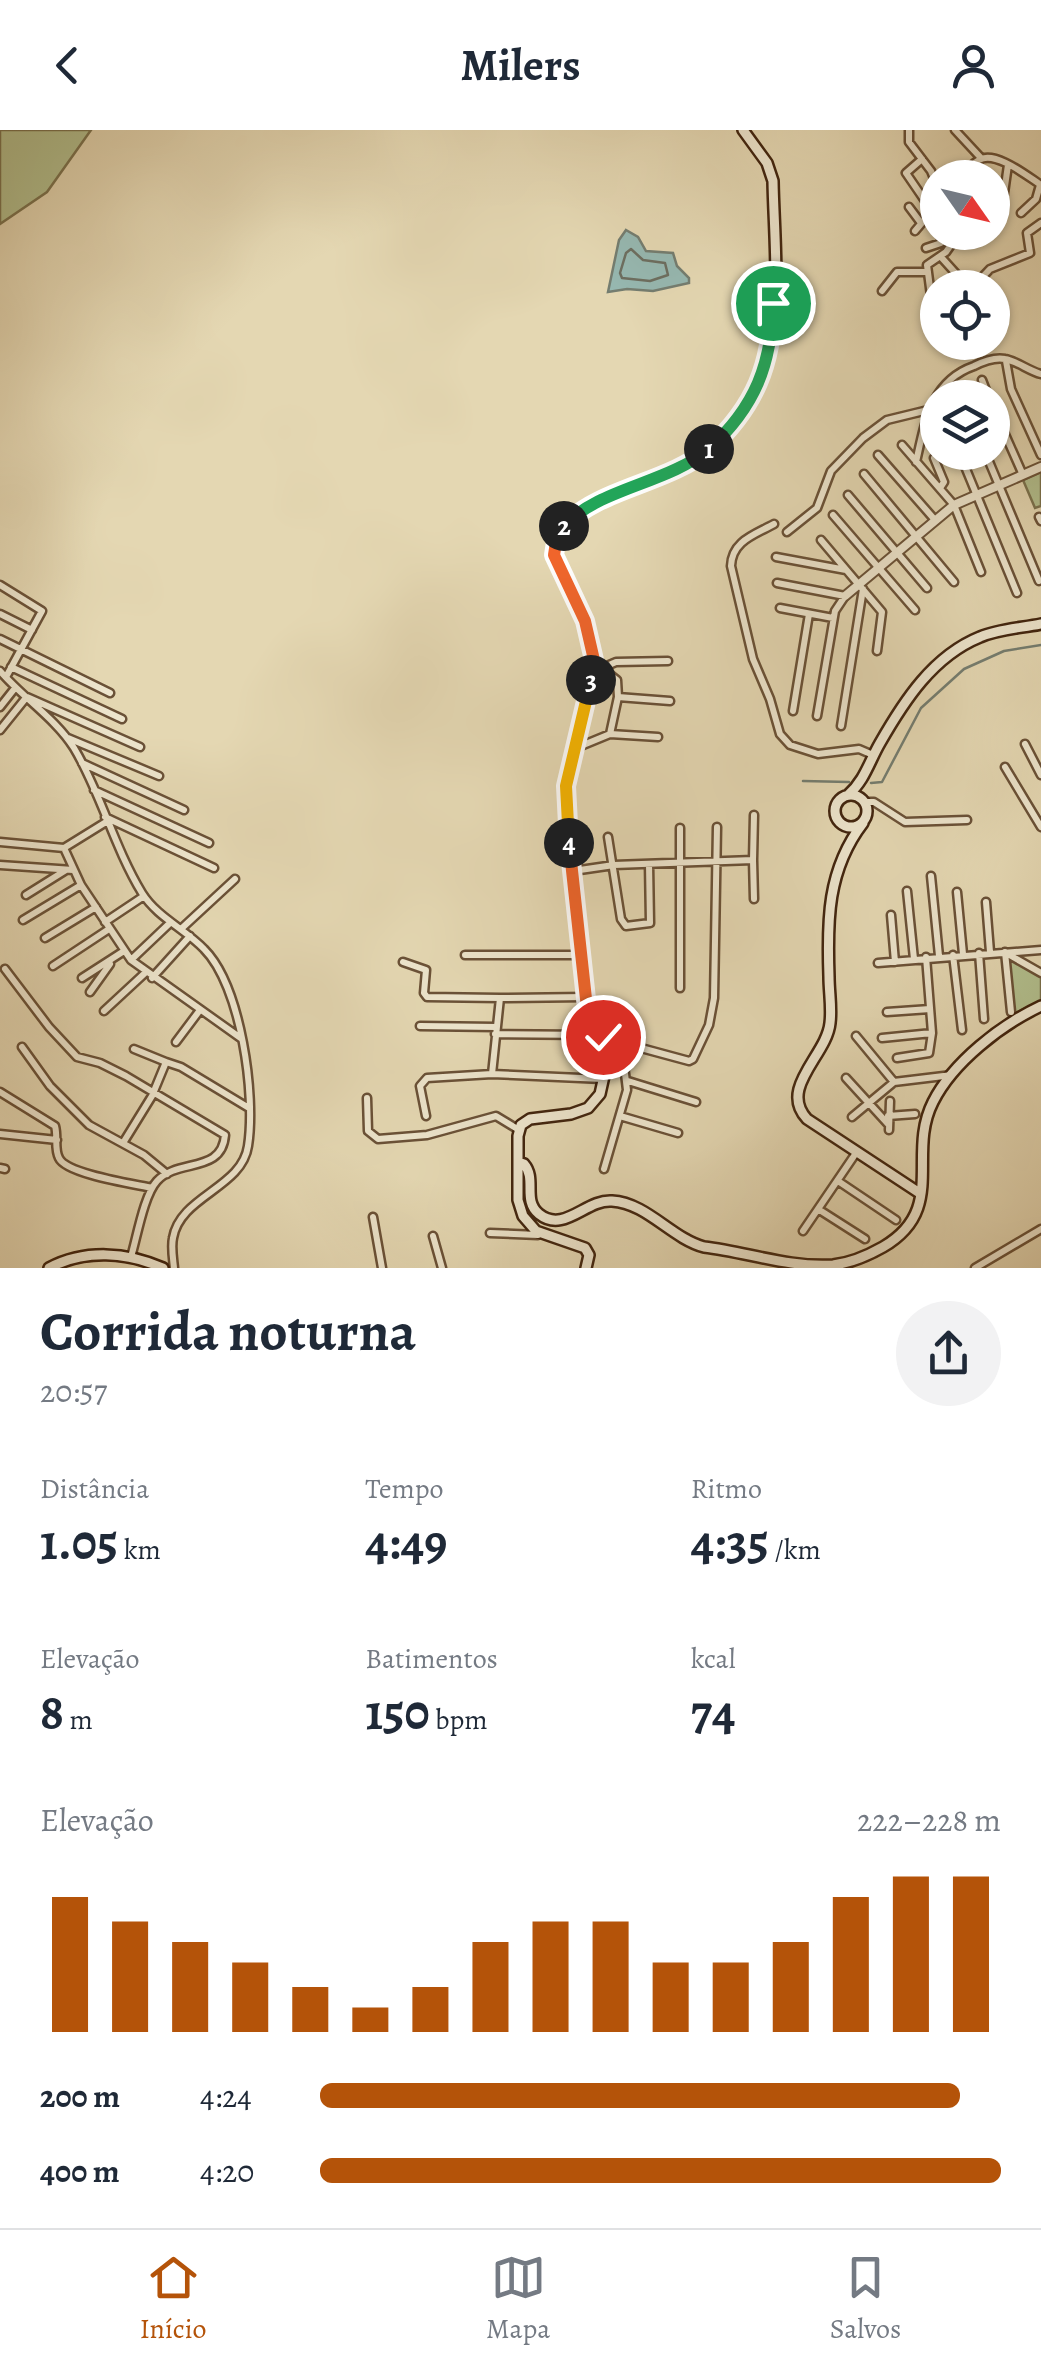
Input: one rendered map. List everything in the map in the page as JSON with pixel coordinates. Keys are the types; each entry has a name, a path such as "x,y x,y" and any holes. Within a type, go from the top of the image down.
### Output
{"main road":[{"path":"586,1268 589,1255 585,1248 544,1235 531,1227 520,1210 519,1130 530,1119 588,1108 600,1094 603,1079 586,997 565,799 593,671 592,647 585,621 554,555 557,536 580,511 662,477 708,451 746,405 763,375 773,336 773,181 767,163 743,130"},
{"path":"920,1194 807,1120 800,1109 797,1098 830,1022 828,904 868,809 864,779 872,755 916,686 952,654 985,635 1041,624"},
{"path":"850,845 835,809 839,800 864,779"},
{"path":"848,795 864,800"},
{"path":"844,826 854,828 863,823"},
{"path":"521,1163 532,1178 530,1200 534,1210 550,1220 566,1218 594,1203 614,1201 631,1205 697,1246 746,1252 780,1265 828,1265 867,1256 905,1232 917,1214 930,1108 952,1075 1003,1029 1041,1006"},
{"path":"904,1183 922,1180"},
{"path":"49,1268 80,1256 131,1257 164,1268"}],"street":[{"path":"909,130 909,142 922,159"},
{"path":"956,130 981,158 989,160"},
{"path":"920,161 906,173 920,193"},
{"path":"1010,166 1040,184 1036,199 1020,213"},
{"path":"909,207 920,222"},
{"path":"1030,253 1026,236 1041,223"},
{"path":"916,231 920,225"},
{"path":"928,270 927,265 947,250"},
{"path":"989,270 1039,250"},
{"path":"941,258 953,270"},
{"path":"882,291 897,272 920,272"},
{"path":"949,380 977,364 1000,360"},
{"path":"1006,360 1011,389 1041,454"},
{"path":"1008,360 1041,374"},
{"path":"788,532 817,508 831,471 863,438 887,420 920,412"},
{"path":"1031,430 1041,423"},
{"path":"902,445 954,505 981,572"},
{"path":"916,462 920,445"},
{"path":"1010,447 1022,475"},
{"path":"878,454 934,520"},
{"path":"817,716 833,618 845,596 861,587 954,505 1041,466"},
{"path":"939,470 944,482 940,488"},
{"path":"966,470 1017,594"},
{"path":"993,470 1039,581"},
{"path":"864,474 954,582"},
{"path":"848,494 926,588"},
{"path":"833,515 914,610"},
{"path":"774,524 737,546 731,566 753,659 770,699 776,728 790,745 818,754 859,749 872,755"},
{"path":"821,540 883,616 877,651"},
{"path":"776,557 847,570"},
{"path":"777,583 845,596"},
{"path":"0,585 41,609 21,650 3,674 66,737 144,896 217,965 243,1040 249,1108 246,1156 237,1170 179,1220 172,1242 174,1268"},
{"path":"841,726 861,587"},
{"path":"780,608 833,618"},
{"path":"0,614 32,630"},
{"path":"793,710 809,614"},
{"path":"0,639 110,692"},
{"path":"607,672 616,662 668,661"},
{"path":"11,667 122,718"},
{"path":"593,671 607,672 617,680 618,697 610,734"},
{"path":"0,705 15,688"},
{"path":"618,697 670,701"},
{"path":"0,730 26,700"},
{"path":"26,700 140,747"},
{"path":"575,748 610,734 658,737"},
{"path":"66,737 159,776"},
{"path":"1025,744 1041,775"},
{"path":"82,763 184,810"},
{"path":"1005,766 1041,828"},
{"path":"92,790 209,843"},
{"path":"864,800 905,822 966,820"},
{"path":"754,815 754,900"},
{"path":"0,842 64,848 105,819"},
{"path":"105,819 214,868"},
{"path":"420,1026 593,1035 693,1059 714,998 717,827"},
{"path":"680,828 680,988"},
{"path":"608,837 623,924 630,927 650,922 649,864"},
{"path":"64,848 70,870 131,960 243,1040"},
{"path":"572,871 614,865 753,860"},
{"path":"0,865 70,870"},
{"path":"26,895 70,870"},
{"path":"931,876 939,956"},
{"path":"181,930 235,879"},
{"path":"23,920 82,885"},
{"path":"907,890 914,959"},
{"path":"957,892 963,954"},
{"path":"53,966 144,896"},
{"path":"986,902 990,952"},
{"path":"45,938 96,907"},
{"path":"891,915 895,962"},
{"path":"131,960 171,922"},
{"path":"104,1011 190,936"},
{"path":"82,978 124,952"},
{"path":"1004,952 1040,972"},
{"path":"1004,952 1011,1012"},
{"path":"878,963 953,954 1041,952 1037,963 1040,972"},
{"path":"979,953 984,1019"},
{"path":"465,955 582,954"},
{"path":"953,954 962,1030"},
{"path":"897,1058 928,1054 932,1032 926,957"},
{"path":"90,992 113,959"},
{"path":"403,962 426,971 424,993 428,997 586,997"},
{"path":"5,968 77,1057 100,1063 224,1134 222,1146 210,1162 166,1174 152,1188 131,1257"},
{"path":"492,1074 500,998"},
{"path":"887,1012 930,1008"},
{"path":"176,1042 200,1010"},
{"path":"882,1038 932,1032"},
{"path":"856,1036 894,1082"},
{"path":"604,1169 628,1081 621,1040"},
{"path":"22,1048 50,1086 88,1123 144,1155 166,1174"},
{"path":"134,1049 181,1067 249,1108"},
{"path":"123,1143 166,1062"},
{"path":"426,1116 420,1086 424,1079 492,1074 603,1079"},
{"path":"852,1118 894,1082 952,1075"},
{"path":"846,1078 888,1124"},
{"path":"628,1081 696,1102"},
{"path":"1,1095 53,1124 58,1157 63,1164 152,1188"},
{"path":"368,1098 368,1131 378,1139 427,1135 496,1116 519,1130"},
{"path":"888,1124 890,1101"},
{"path":"888,1124 915,1114"},
{"path":"620,1116 678,1134"},
{"path":"0,1134 57,1140"},
{"path":"803,1231 856,1154"},
{"path":"838,1181 896,1220"},
{"path":"818,1209 864,1239"},
{"path":"373,1217 382,1268"},
{"path":"975,1268 1041,1229"},
{"path":"490,1233 544,1235"},
{"path":"433,1236 442,1268"}],"green space":[{"path":"0,130 91,130 47,192 0,224"},
{"path":"1041,472 1041,506 1035,508 1023,480"},
{"path":"1006,957 1041,977 1041,1001 1013,1014"}],"water":[{"path":"626,230 638,237 646,251 673,253 689,283 653,291 608,292 619,240"}],"waterway":[{"path":"871,783 882,782 921,708 964,669 1004,651 1041,645"},
{"path":"803,781 849,782"}],"route":[{"path":"603,1037 593,1035 590,1023 565,799 594,660 585,621 559,570 554,545 563,527 580,511 700,457 722,436 760,383 772,340 773,303"}]}
